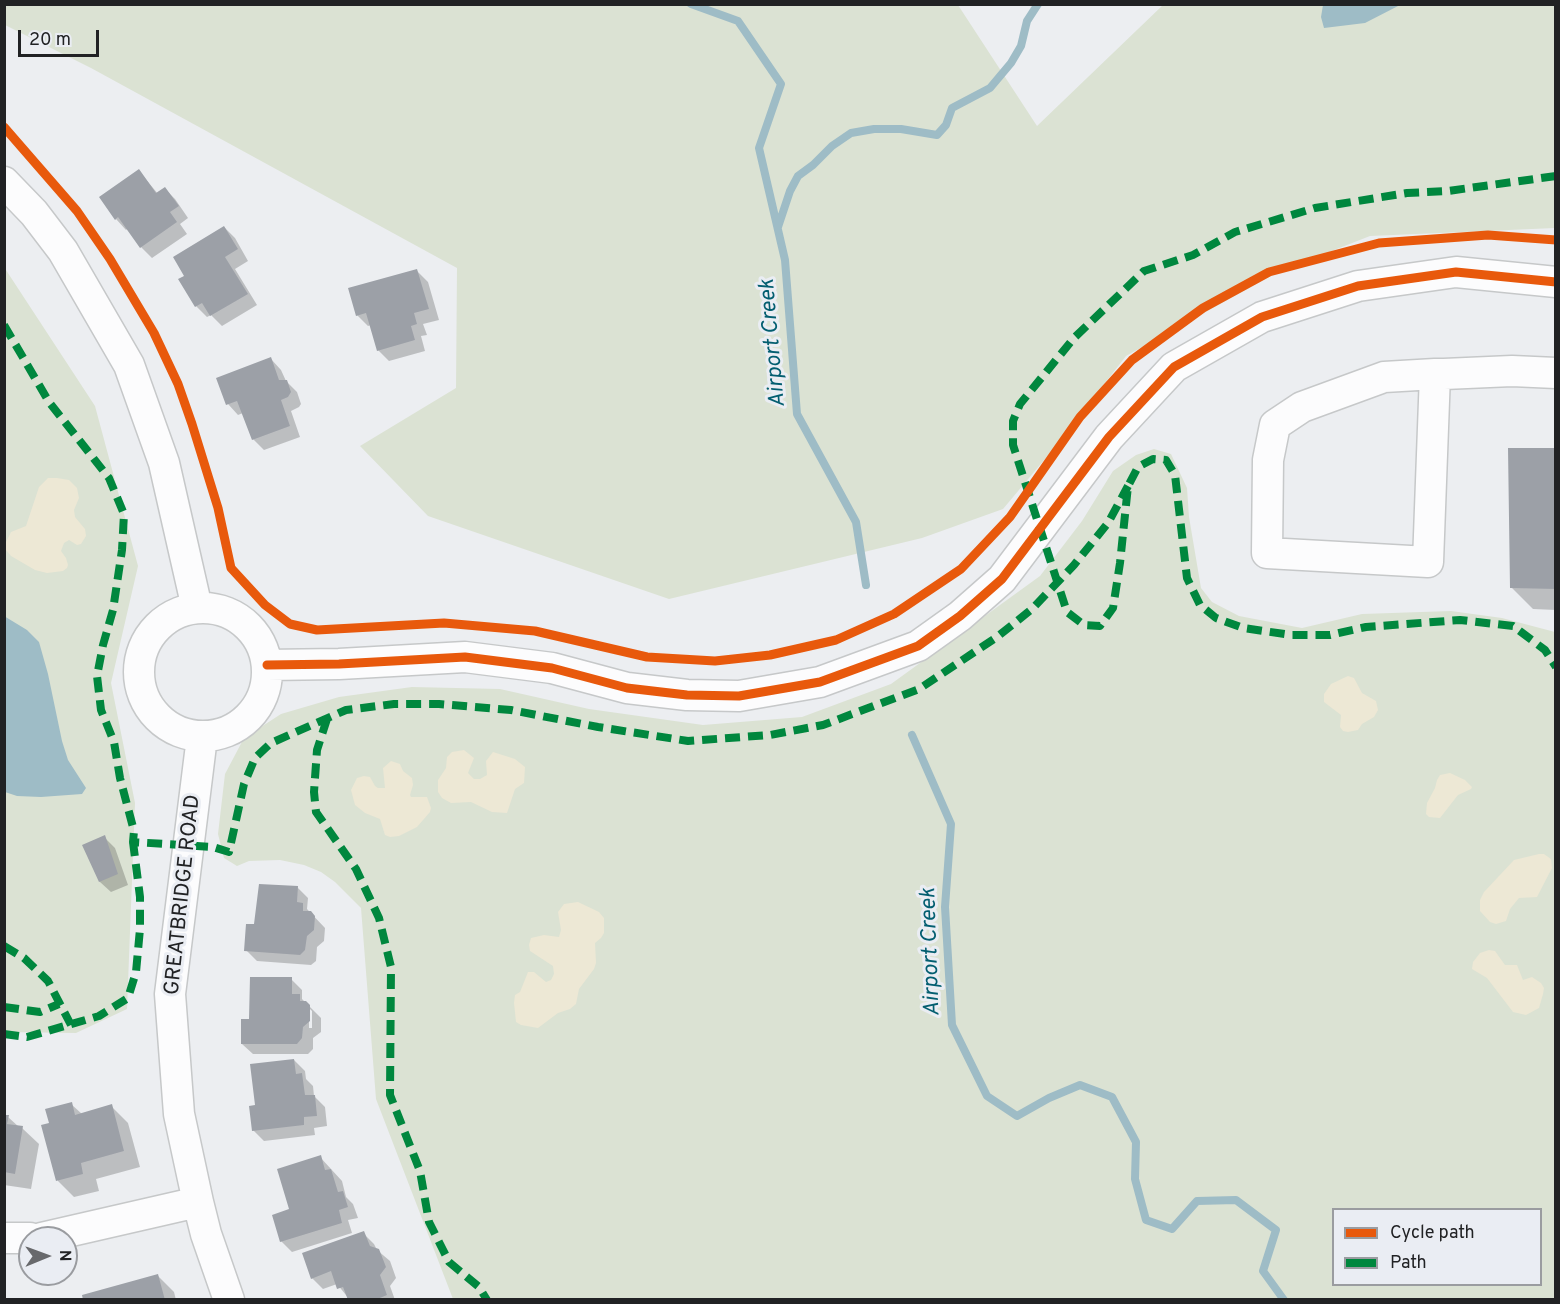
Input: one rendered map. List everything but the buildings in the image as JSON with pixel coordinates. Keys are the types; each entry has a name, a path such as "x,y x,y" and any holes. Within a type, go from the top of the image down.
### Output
{"street":[{"path":"4,182 34,213 63,251 129,365 164,463 197,608"},
{"path":"267,665 339,664 465,657 552,668 627,688 687,696 739,696 820,682 918,646 960,616 1002,579 1109,437 1173,367 1262,317 1358,286 1456,272 1556,282"},
{"path":"1435,374 1428,562 1267,553 1268,460 1275,424 1302,406 1384,377 1435,374 1512,371 1556,373"},
{"path":"197,608 216,609 237,617 250,628 262,647 267,665 264,689 255,709 241,724 224,733 190,735 169,727 153,712 141,692 139,666 145,644 165,620 175,614 197,608"},
{"name":"GREATBRIDGE ROAD","path":"202,736 170,994 179,1114 206,1234 229,1299"},
{"path":"78,1230 198,1202"}],"green space":[{"path":"4,5 958,5 1037,126 1163,5 1555,5 1555,228 1370,236 1278,272 1126,356 1060,441 1003,509 922,538 669,599 428,516 360,446 456,388 457,268 91,68 5,25"},
{"path":"4,267 95,406 138,566 111,683 135,803 127,1009 76,1033 5,1032"},
{"path":"1154,449 1171,454 1187,488 1189,517 1201,588 1212,602 1239,616 1302,628 1362,614 1451,611 1502,618 1555,632 1555,1299 453,1299 376,1099 361,908 335,882 321,872 304,865 280,860 249,861 237,866 224,858 218,834 225,774 244,738 281,714 339,697 412,687 500,689 589,709 703,725 802,717 891,684 1040,576 1082,521 1113,471 1136,455"}],"sand":[{"path":"48,478 69,480 77,488 79,498 74,510 75,517 85,529 86,536 81,544 77,545 69,540 64,543 61,551 66,558 67,568 63,571 47,573 35,570 11,556 5,549 5,544 11,532 26,526 39,487"},
{"path":"1348,676 1354,678 1362,693 1376,701 1378,710 1374,717 1362,724 1358,730 1348,732 1343,731 1340,727 1341,715 1324,702 1324,694 1331,684"},
{"path":"464,750 474,758 468,773 474,779 487,775 486,761 493,752 515,759 525,767 524,783 515,789 507,813 492,812 471,802 451,803 442,798 438,792 438,780 446,768 447,757 452,752"},
{"path":"391,761 400,764 403,771 412,778 411,797 427,797 431,808 417,827 399,836 390,837 385,835 380,819 365,813 355,805 351,790 357,778 364,776 370,777 378,788 385,788 383,768"},
{"path":"1450,773 1465,780 1472,787 1458,795 1440,818 1429,817 1426,814 1427,803 1437,780 1440,775"},
{"path":"1544,854 1551,859 1552,868 1537,897 1519,898 1510,909 1506,921 1496,924 1490,922 1480,911 1480,900 1484,892 1514,860"},
{"path":"578,902 599,912 604,918 604,933 595,943 594,969 579,989 576,1004 570,1009 558,1013 538,1028 521,1025 516,1022 515,995 520,992 528,972 534,972 546,982 551,980 554,974 553,966 530,951 531,938 544,935 559,937 561,930 558,912 564,904"},
{"path":"1495,951 1505,965 1517,965 1523,980 1532,977 1541,983 1544,988 1539,1008 1526,1015 1513,1012 1487,978 1472,969 1473,962 1480,953"}],"water":[{"path":"1323,4 1400,5 1365,23 1324,28 1321,17"},
{"path":"4,616 27,630 39,642 68,760 86,788 82,794 41,797 17,796 5,792"}],"waterway":[{"name":"Airport Creek","path":"691,4 738,21 781,84 759,148 785,260 797,414 856,522 866,585"},
{"path":"778,227 790,191 798,176 832,146 851,133 874,129 901,129 937,135 946,125 952,108 990,88 1011,63 1021,46 1027,21 1038,4"},
{"name":"Airport Creek","path":"912,735 951,824 945,907 952,1025 987,1096 1017,1116 1049,1098 1080,1085 1112,1097 1136,1142 1135,1179 1146,1220 1172,1229 1197,1201 1236,1200 1276,1230 1263,1271 1284,1300"}],"marked path":[{"path":"1556,176 1448,191 1407,193 1315,208 1235,232 1193,255 1144,271 1074,338 1020,404 1013,421 1013,445 1067,612 1084,625 1100,626 1113,608 1128,486 1138,467 1153,459 1166,460 1175,475 1187,578 1200,605 1216,618 1243,628 1291,635 1330,635 1366,627 1460,620 1513,626 1545,650 1556,667"},
{"path":"4,325 49,402 109,478 124,514 122,550 113,610 97,676 101,710 114,742 120,778 134,831 133,842 213,847 229,852 244,784 255,758 271,743 346,710 394,704 439,704 511,710 688,741 770,735 823,725 919,689 997,637 1032,609 1074,565 1108,523 1128,486"},
{"path":"327,719 317,750 314,792 316,812 356,869 379,918 391,967 390,1095 420,1171 429,1222 449,1262 479,1287 487,1300"},
{"path":"4,1034 27,1037 99,1016 128,998 136,972 140,929 140,897 133,842"},
{"path":"4,946 24,958 48,981 71,1025"},
{"path":"4,1007 40,1012 59,1004"}],"cycle path":[{"path":"4,127 77,211 110,259 154,333 178,384 192,424 218,508 231,568 265,605 290,624 317,630 444,623 535,631 647,657 715,661 770,655 836,640 894,614 961,569 1010,517 1080,417 1132,360 1203,308 1269,272 1379,243 1488,235 1556,240"},
{"path":"267,665 339,664 465,657 552,668 627,688 687,695 739,696 820,682 918,646 960,616 1002,579 1109,437 1174,367 1262,317 1358,286 1456,272 1556,282"}]}
